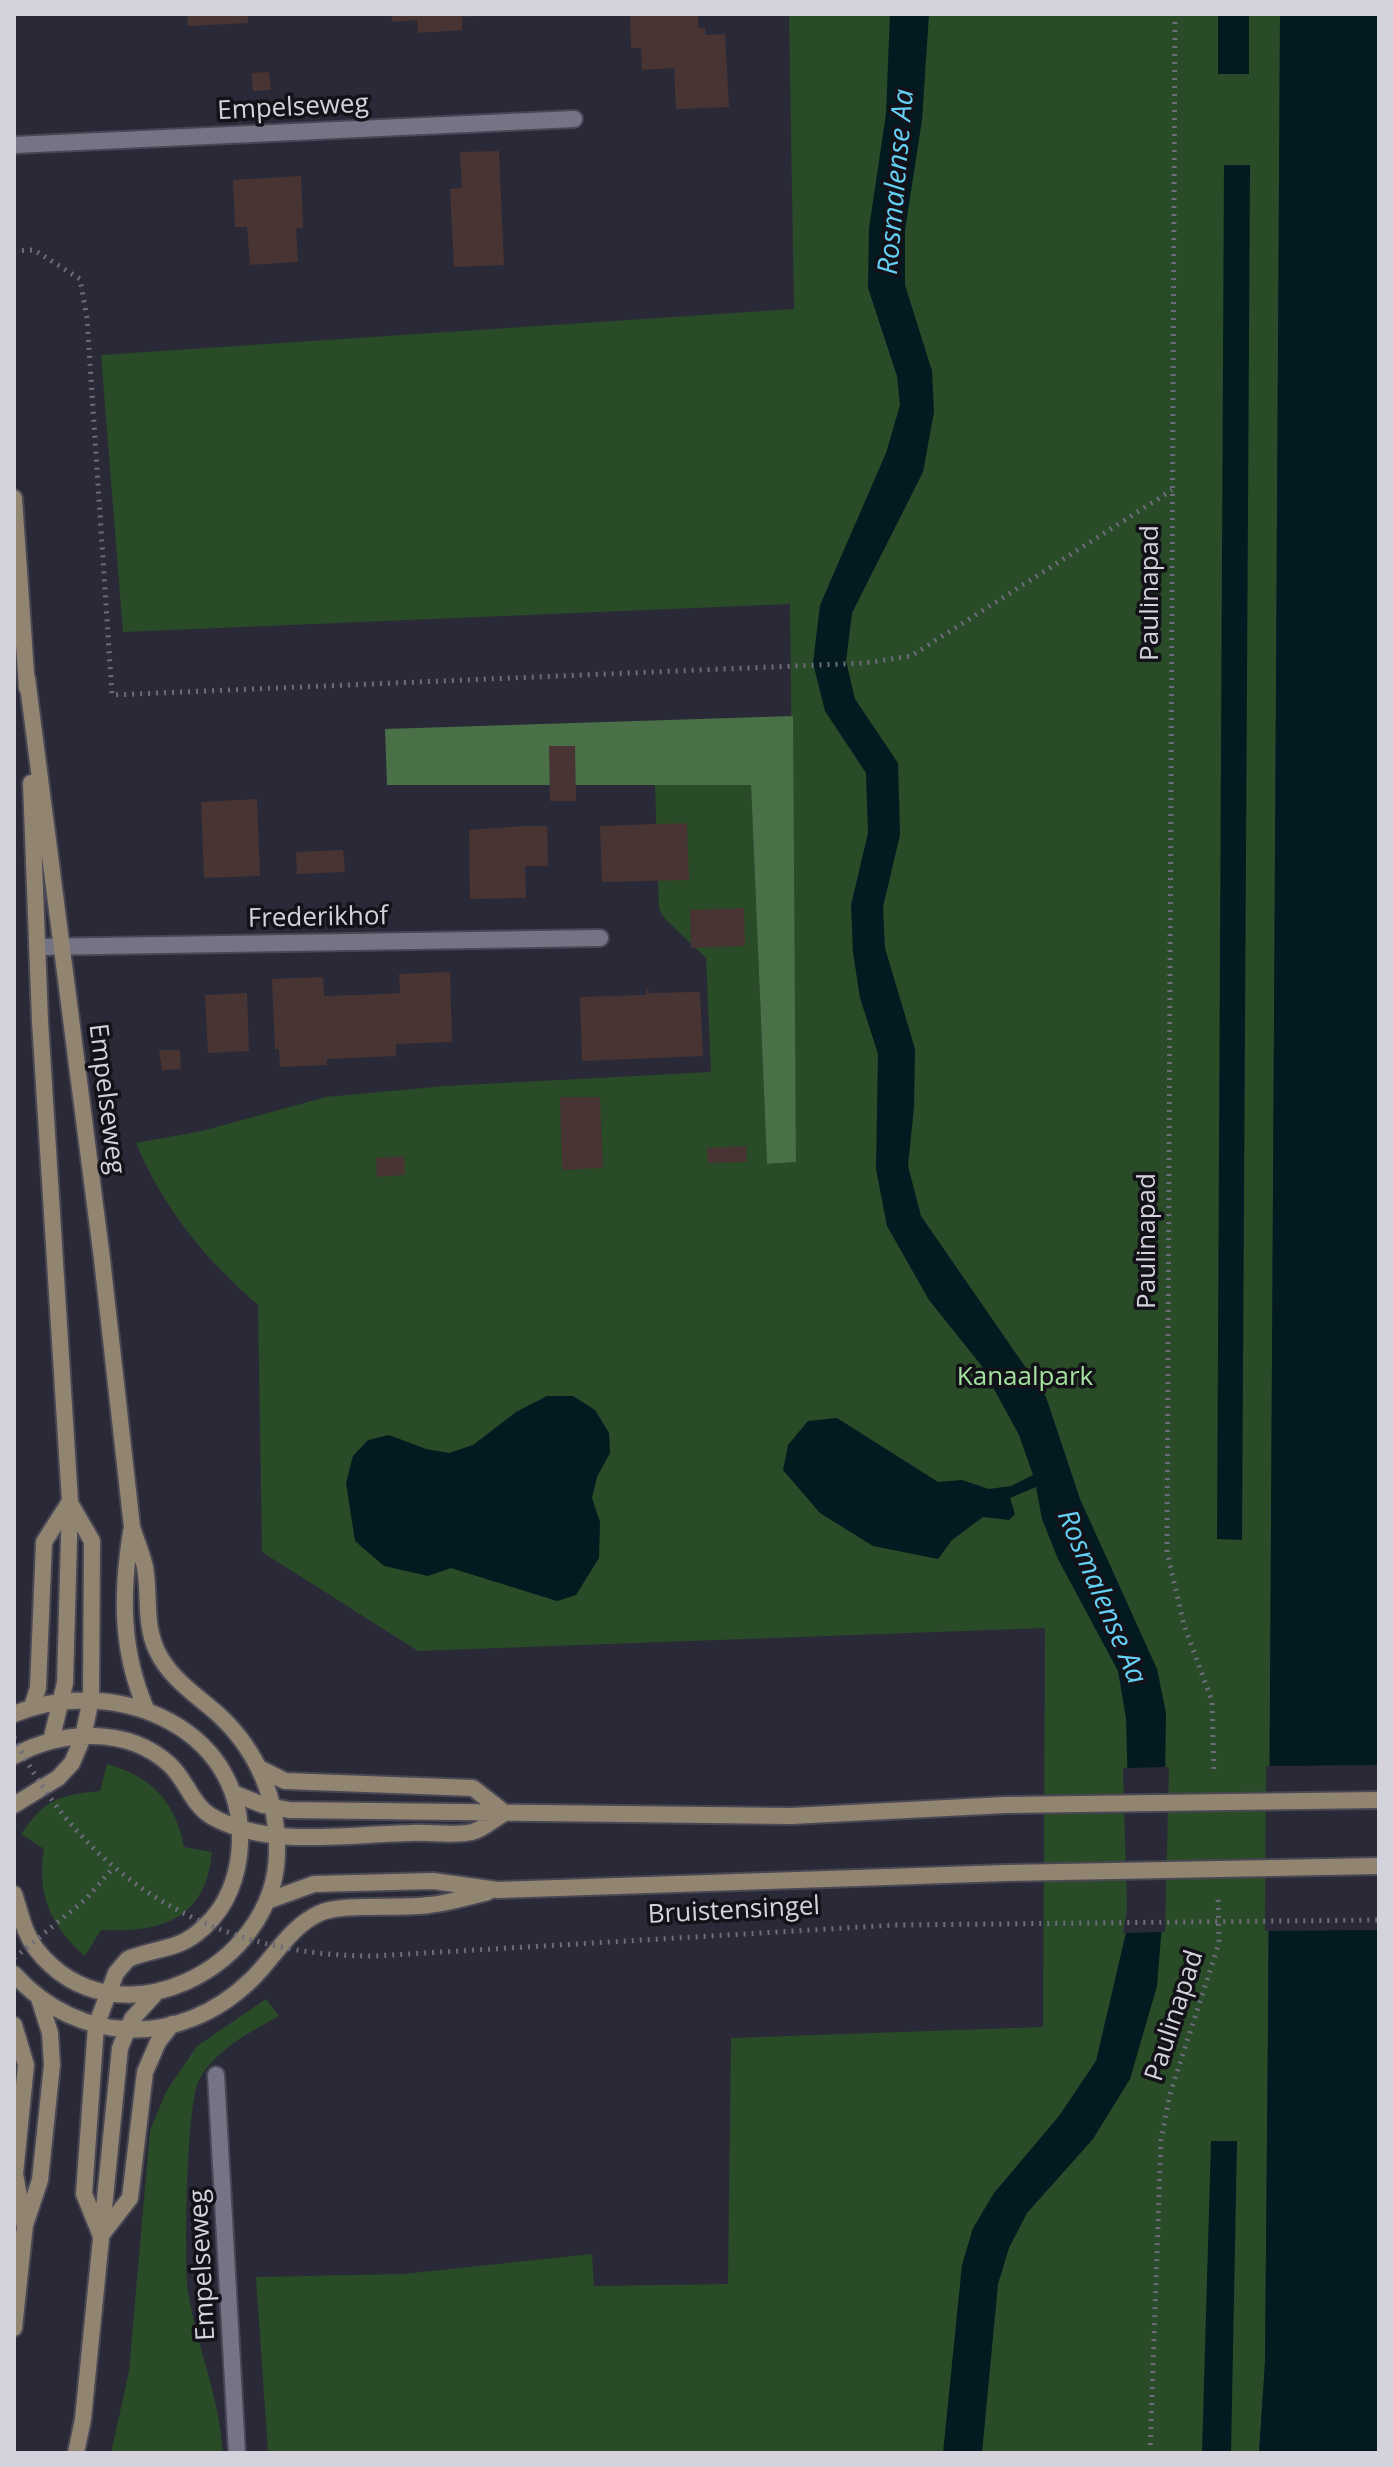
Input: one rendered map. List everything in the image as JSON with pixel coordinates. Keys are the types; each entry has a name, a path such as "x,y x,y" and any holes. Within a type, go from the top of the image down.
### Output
{"main road":[{"name":"Empelseweg","path":"14,498 27,678 37,947 61,1405 70,1502 63,1701 51,1741"},
{"name":"Empelseweg","path":"27,678 132,1527 145,1569 147,1613 156,1650 186,1688 222,1718 259,1768 273,1807 277,1835 275,1878 267,1901 246,1935 221,1961 182,1986 154,1995"},
{"name":"Empelseweg","path":"14,1805 66,1772 78,1755 91,1699 92,1541 70,1502"},
{"path":"32,1707 38,1688 44,1542 70,1502"},
{"name":"Empelseweg","path":"132,1527 124,1577 124,1625 127,1659 146,1709"},
{"path":"14,1714 32,1707 91,1699 146,1709 168,1720 207,1752 233,1793 240,1827 234,1882 211,1921 180,1944 128,1959 108,1991 96,2026 84,2194 101,2236"},
{"path":"14,1756 51,1741 83,1737 126,1740 168,1763 210,1815 240,1827 277,1835 473,1832 505,1813"},
{"path":"259,1768 285,1781 473,1788 505,1813"},
{"path":"233,1793 273,1807 791,1816 1005,1805 1379,1800"},
{"name":"Bruistensingel","path":"267,1901 314,1884 433,1881 498,1890 1006,1873 1379,1866"},
{"name":"Bruistensingel","path":"172,2024 228,1998 251,1980 305,1921 324,1911 430,1905 498,1890"},
{"path":"14,1894 24,1931 50,1964 72,1980 108,1991 154,1995"},
{"path":"14,1974 39,1998 62,2014 96,2026 127,2030 172,2024"},
{"path":"76,2453 83,2419 120,2048 138,2010 154,1995"},
{"path":"14,2328 25,2225 40,2180 52,2065 50,2033 39,1998"},
{"path":"101,2236 130,2198 145,2072 158,2042 172,2024"},
{"path":"14,2025 26,2065 15,2174 25,2225"}],"street":[{"name":"Empelseweg","path":"14,145 574,119"},
{"name":"Frederikhof","path":"37,947 600,938"},
{"name":"Empelseweg","path":"216,2075 237,2453"}],"path":[{"name":"Paulinapad","path":"1175,14 1167,1552 1184,1625 1212,1701 1214,1777"},
{"path":"14,251 34,250 80,279 87,318 112,695 865,663 911,656 1172,490"},
{"name":"Bruistensingel","path":"14,1737 50,1800 113,1868 165,1904 222,1931 267,1945 328,1955 375,1956 895,1925 1379,1920"},
{"path":"14,1958 86,1899 113,1868"},
{"name":"Paulinapad","path":"1150,2453 1161,2140 1170,2094 1219,1943 1217,1883"}],"green space":[{"name":"Kanaalpark","path":"789,14 1280,14 1268,2027 1265,2363 1259,2453 268,2453 256,2277 403,2274 592,2254 594,2286 728,2284 731,2038 1043,2027 1045,1628 418,1651 262,1552 258,1305 220,1269 187,1231 159,1189 136,1143 202,1131 326,1097 445,1086 711,1072 706,958 665,919 659,909 655,785 751,785 767,1164 796,1162 790,604 123,632 101,355 794,309"},
{"path":"793,716 796,1162 767,1164 751,785 387,785 385,729"},
{"path":"107,1764 136,1776 159,1793 175,1817 184,1847 212,1852 208,1875 190,1907 160,1925 142,1929 101,1930 85,1956 63,1933 44,1895 44,1849 21,1834 38,1813 54,1801 74,1794 100,1791"},
{"path":"266,1999 279,2016 234,2042 206,2069 199,2080 191,2119 186,2218 188,2292 213,2391 223,2453 111,2453 129,2371 150,2130 167,2090 197,2046"}],"water":[{"name":"Rosmalense Aa","path":"890,14 929,14 922,120 905,230 905,285 932,371 934,412 923,472 852,613 846,661 855,699 898,763 900,835 883,907 885,948 915,1049 914,1107 908,1166 921,1216 1046,1397 1080,1499 1157,1669 1166,1713 1163,1912 1157,1986 1130,2079 1093,2139 1027,2213 1009,2248 998,2284 982,2453 943,2453 962,2265 973,2228 994,2193 1059,2116 1096,2061 1131,1911 1126,1718 1118,1671 1058,1559 1042,1519 1036,1487 1010,1498 1015,1514 1009,1520 983,1517 952,1540 938,1559 873,1546 820,1513 783,1470 788,1445 808,1421 837,1418 938,1482 962,1480 989,1489 1011,1486 1033,1475 1019,1435 981,1365 929,1300 887,1226 876,1169 878,1054 860,998 853,952 851,905 868,833 866,773 825,711 813,663 820,605 886,453 900,405 897,376 868,288 869,228 886,114"},
{"path":"1218,14 1249,14 1249,74 1218,74"},
{"path":"1280,14 1379,14 1379,2453 1259,2453 1265,2363 1268,2027"},
{"path":"1224,165 1250,165 1242,1540 1217,1539"},
{"path":"547,1396 573,1396 595,1410 609,1433 610,1453 597,1477 592,1498 600,1522 599,1558 576,1595 557,1601 451,1568 428,1576 384,1566 355,1541 346,1483 353,1456 368,1440 389,1435 426,1449 449,1453 473,1445 516,1412"},
{"path":"1211,2141 1237,2141 1231,2453 1202,2453"}],"pier":[{"path":"1379,1765 1379,1930 1265,1931 1266,1766"},
{"path":"1169,1767 1165,1932 1123,1933 1127,1910 1123,1768"}],"building":[{"path":"187,14 248,14 248,23 188,26"},
{"path":"391,14 475,16 462,17 462,30 418,33 417,20 392,22"},
{"path":"630,14 698,14 698,28 705,28 706,35 725,34 729,107 676,109 674,68 642,70 641,48 631,48"},
{"path":"269,72 271,90 253,91 252,73"},
{"path":"499,151 504,265 454,267 450,189 462,188 460,152"},
{"path":"301,176 303,228 296,228 298,262 250,265 247,227 235,227 233,180"},
{"path":"549,746 575,746 576,801 550,801"},
{"path":"257,799 260,876 204,878 201,802"},
{"path":"687,823 689,880 602,882 600,826"},
{"path":"547,826 548,866 525,866 526,898 470,899 469,830"},
{"path":"343,850 345,872 297,874 296,852"},
{"path":"744,908 745,946 691,948 690,910"},
{"path":"450,972 452,1042 396,1044 396,1056 327,1059 327,1065 280,1067 279,1049 275,1049 272,979 323,977 324,996 361,995 400,993 399,974"},
{"path":"646,987 649,993 700,992 703,1056 582,1061 580,997 646,995"},
{"path":"247,993 249,1051 208,1053 205,995"},
{"path":"159,1050 180,1050 181,1069 162,1070"},
{"path":"560,1097 600,1097 603,1168 562,1170"},
{"path":"746,1146 747,1162 708,1163 707,1148"},
{"path":"404,1156 405,1175 377,1177 376,1158"}]}
